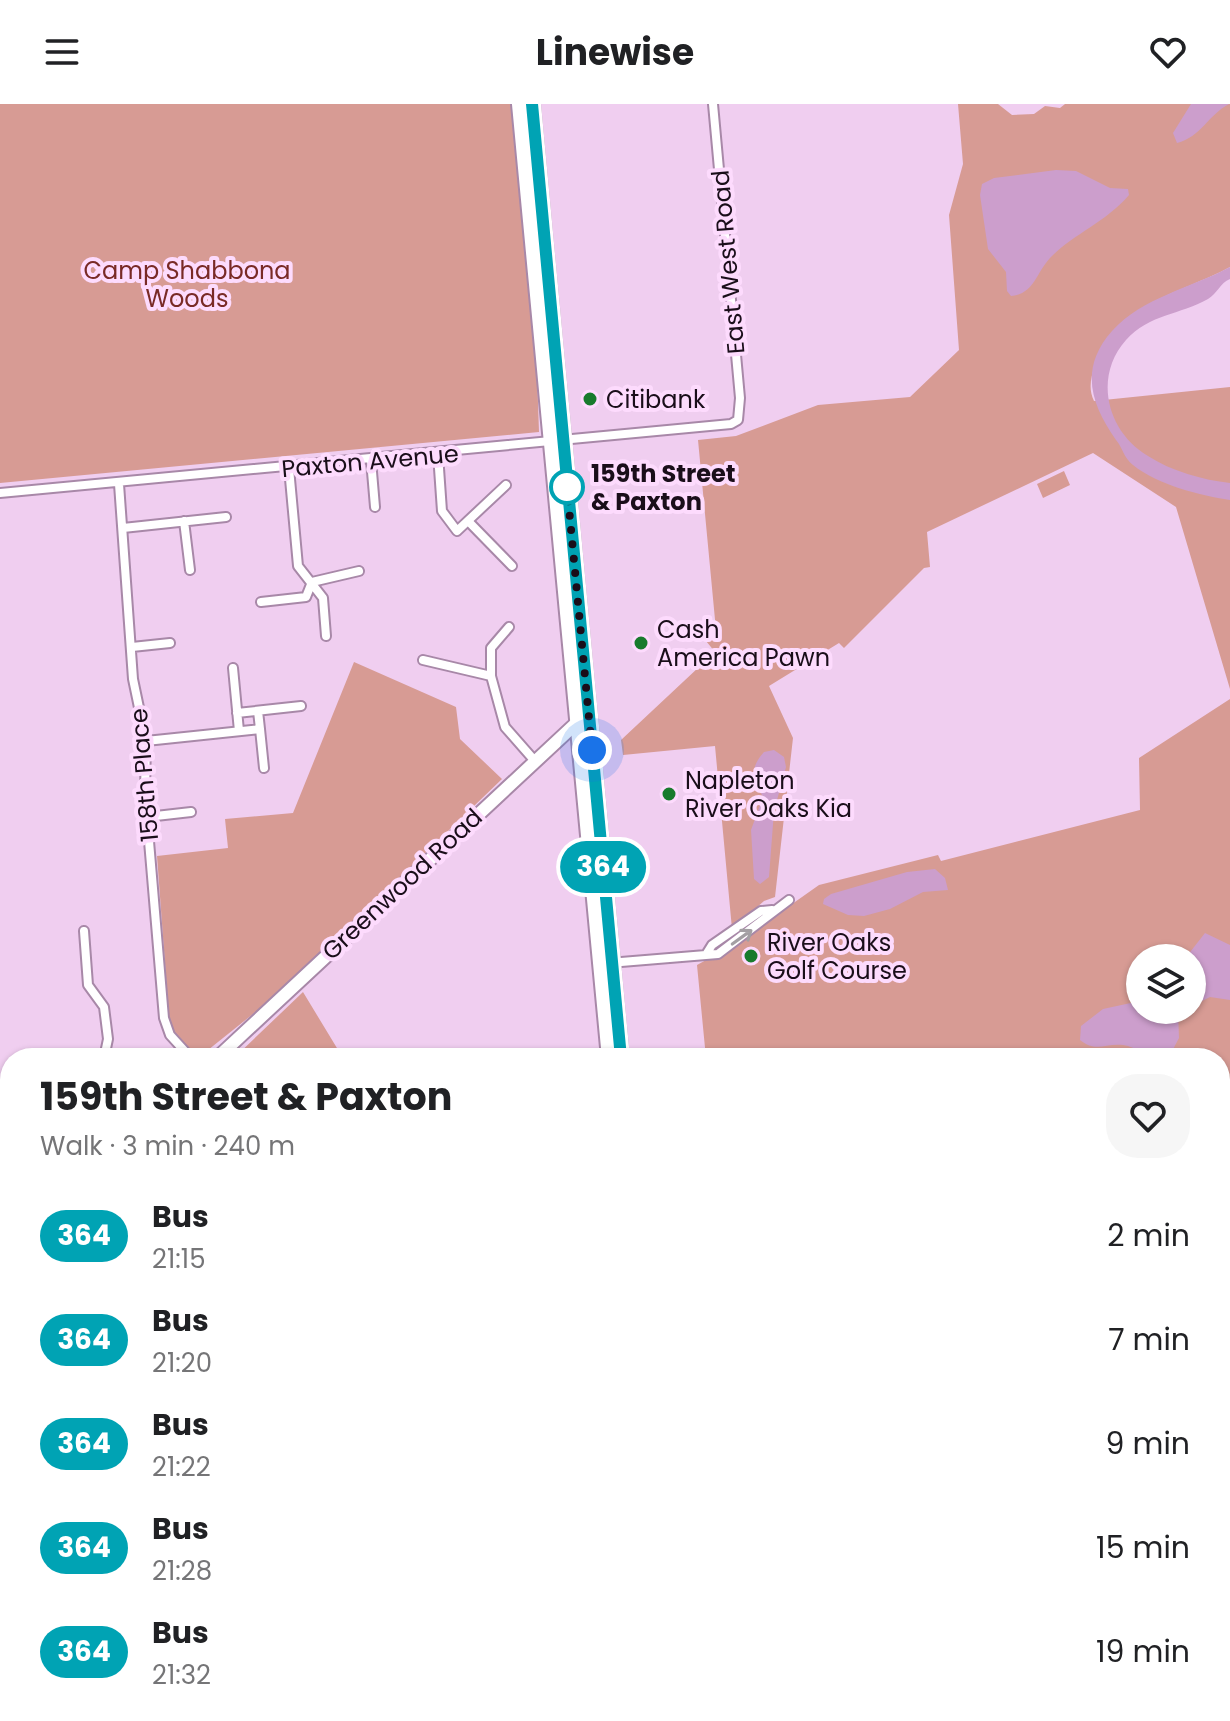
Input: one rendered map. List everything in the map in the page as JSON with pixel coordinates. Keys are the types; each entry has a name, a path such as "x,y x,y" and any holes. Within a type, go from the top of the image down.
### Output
{"main road":[{"path":"519,104 589,711 609,1048"},
{"path":"532,104 577,722 619,1048"}],"street":[{"name":"East West Road","path":"713,104 740,398 738,420"},
{"name":"Paxton Avenue","path":"0,493 556,443 723,426 738,420"},
{"path":"438,454 442,511 457,531 506,485"},
{"path":"371,460 375,507"},
{"path":"289,468 298,566 323,598 326,636"},
{"name":"158th Place","path":"119,484 133,679 146,741 147,817 164,1018 170,1035 182,1048"},
{"path":"123,528 226,517"},
{"path":"184,521 190,570"},
{"path":"468,521 512,566"},
{"path":"312,582 359,571"},
{"path":"261,602 306,597 312,582"},
{"path":"509,627 491,648 491,676 505,727 534,760"},
{"path":"132,647 170,643"},
{"path":"423,660 491,676"},
{"path":"233,668 239,731"},
{"path":"237,713 301,706"},
{"path":"258,711 264,768"},
{"name":"Greenwood Road","path":"228,1048 589,711"},
{"path":"146,741 260,729"},
{"path":"147,817 191,812"},
{"path":"606,963 718,954 789,900"},
{"path":"84,931 88,985 104,1007 106,1048"}],"green space":[{"name":"Camp Shabbona Woods","path":"0,104 514,104 536,346 539,432 0,483"},
{"path":"958,104 998,104 1012,115 1034,114 1045,106 1060,108 1065,104 1230,104 1230,267 1133,314 1104,344 1091,378 1091,388 1094,401 1230,387 1230,689 1176,507 1093,453 927,532 930,567 924,568 844,648 839,643 769,686 793,738 775,897 764,901 732,929 715,746 623,755 621,740 715,652 706,641 716,630 698,440 736,436 818,405 910,397 959,350 949,215 963,164"},
{"path":"1064,471 1070,485 1043,498 1037,484"},
{"path":"354,662 456,707 460,739 502,779 283,990 210,1048 188,1048 170,1031 157,856 228,848 225,819 293,813"},
{"name":"River Oaks Golf Course","path":"1230,699 1230,1048 705,1048 697,965 737,943 819,885 938,855 941,861 1140,810 1139,758"},
{"path":"303,992 337,1048 244,1048"}],"shaded area":[{"path":"1191,104 1229,104 1192,136 1177,143 1173,133"},
{"path":"1056,170 1076,171 1110,188 1128,189 1129,195 1050,258 1030,287 1011,296 1007,291 1006,272 988,249 980,195 982,184 994,178"},
{"path":"1230,267 1230,279 1211,297 1135,331 1116,355 1108,387 1114,419 1134,446 1177,470 1230,483 1230,500 1167,484 1130,462 1100,414 1092,387 1092,373 1101,345 1124,319 1153,301"},
{"path":"774,750 784,757 786,767 774,811 769,877 760,884 754,879 751,830 763,797 755,780 754,769 764,752"},
{"path":"935,869 945,878 948,890 923,892 890,909 864,916 848,915 823,904 831,894 907,872"},
{"path":"1205,933 1230,945 1230,1000 1206,999 1206,944 1196,944"},
{"path":"1126,1004 1126,1024 1178,1024 1179,1038 1174,1048 1096,1047 1080,1040 1081,1026 1103,1009"}],"bus line":[{"name":"364","path":"532,104 620,1048"}],"place":[{"name":"Citibank","path":"590,399"},
{"name":"159th Street & Paxton","path":"567,487"},
{"name":"Cash America Pawn","path":"641,643"},
{"name":"Napleton River Oaks Kia","path":"669,794"},
{"name":"River Oaks Golf Course","path":"751,956"}],"route":[{"path":"567,487 592,750"}]}
